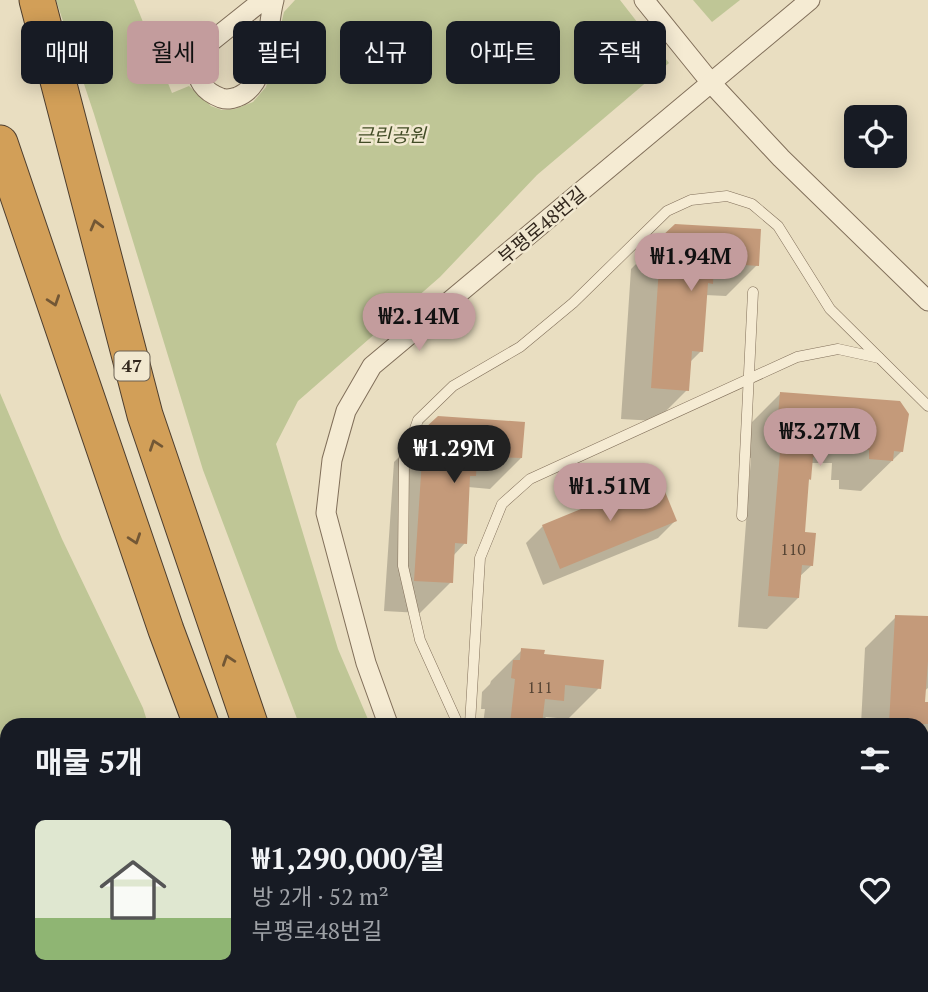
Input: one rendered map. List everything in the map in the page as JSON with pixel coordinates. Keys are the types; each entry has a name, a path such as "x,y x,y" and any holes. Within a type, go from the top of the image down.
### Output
{"highway":[{"name":"47","path":"37,0 145,415 248,718"},
{"path":"0,143 199,718"}],"street":[{"path":"263,0 208,44 193,62 207,93 226,100 240,96 253,87 260,75 274,0"},
{"path":"644,0 712,84 781,158 928,301"},
{"name":"부평로48번길","path":"386,718 366,663 326,513 331,460 346,411 372,366 806,3"}],"lane":[{"path":"455,718 420,640 403,566 404,460 418,420 453,386 520,347 573,303 667,211 691,200 727,196 752,204 778,226 831,309 928,405"},
{"path":"742,516 753,292"},
{"path":"470,718 481,558 502,504 530,479 797,357 838,349 879,358"}],"green space":[{"name":"근린공원","path":"56,0 134,0 143,21 127,21 127,84 168,84 172,93 189,86 211,106 222,110 235,109 253,102 267,84 326,84 326,21 282,21 284,12 295,0 620,0 636,21 574,21 574,84 644,84 537,175 440,277 298,401 276,444 338,649 367,718 297,718 203,470 84,84 113,84 113,21 63,21"},
{"path":"693,0 740,0 712,22"},
{"path":"0,393 62,539 146,718 0,718"}],"building":[{"path":"675,224 761,229 759,266 714,263 713,284 708,283 703,352 692,351 689,391 651,388 661,237"},
{"path":"780,392 900,401 909,414 903,452 894,451 893,461 869,459 869,450 861,449 862,433 821,430 819,458 813,457 811,480 809,479 805,532 816,533 813,566 802,565 799,598 768,596 782,428 777,427"},
{"path":"438,416 525,422 522,458 477,456 476,476 470,476 467,544 455,543 453,583 414,581 424,429"},
{"path":"659,477 677,521 560,569 542,525"},
{"path":"895,615 928,616 925,702 928,702 928,718 889,718"},
{"path":"521,648 545,650 544,654 604,660 601,689 565,685 564,701 545,699 543,718 511,718 515,679 511,678 513,660 520,660"}]}
